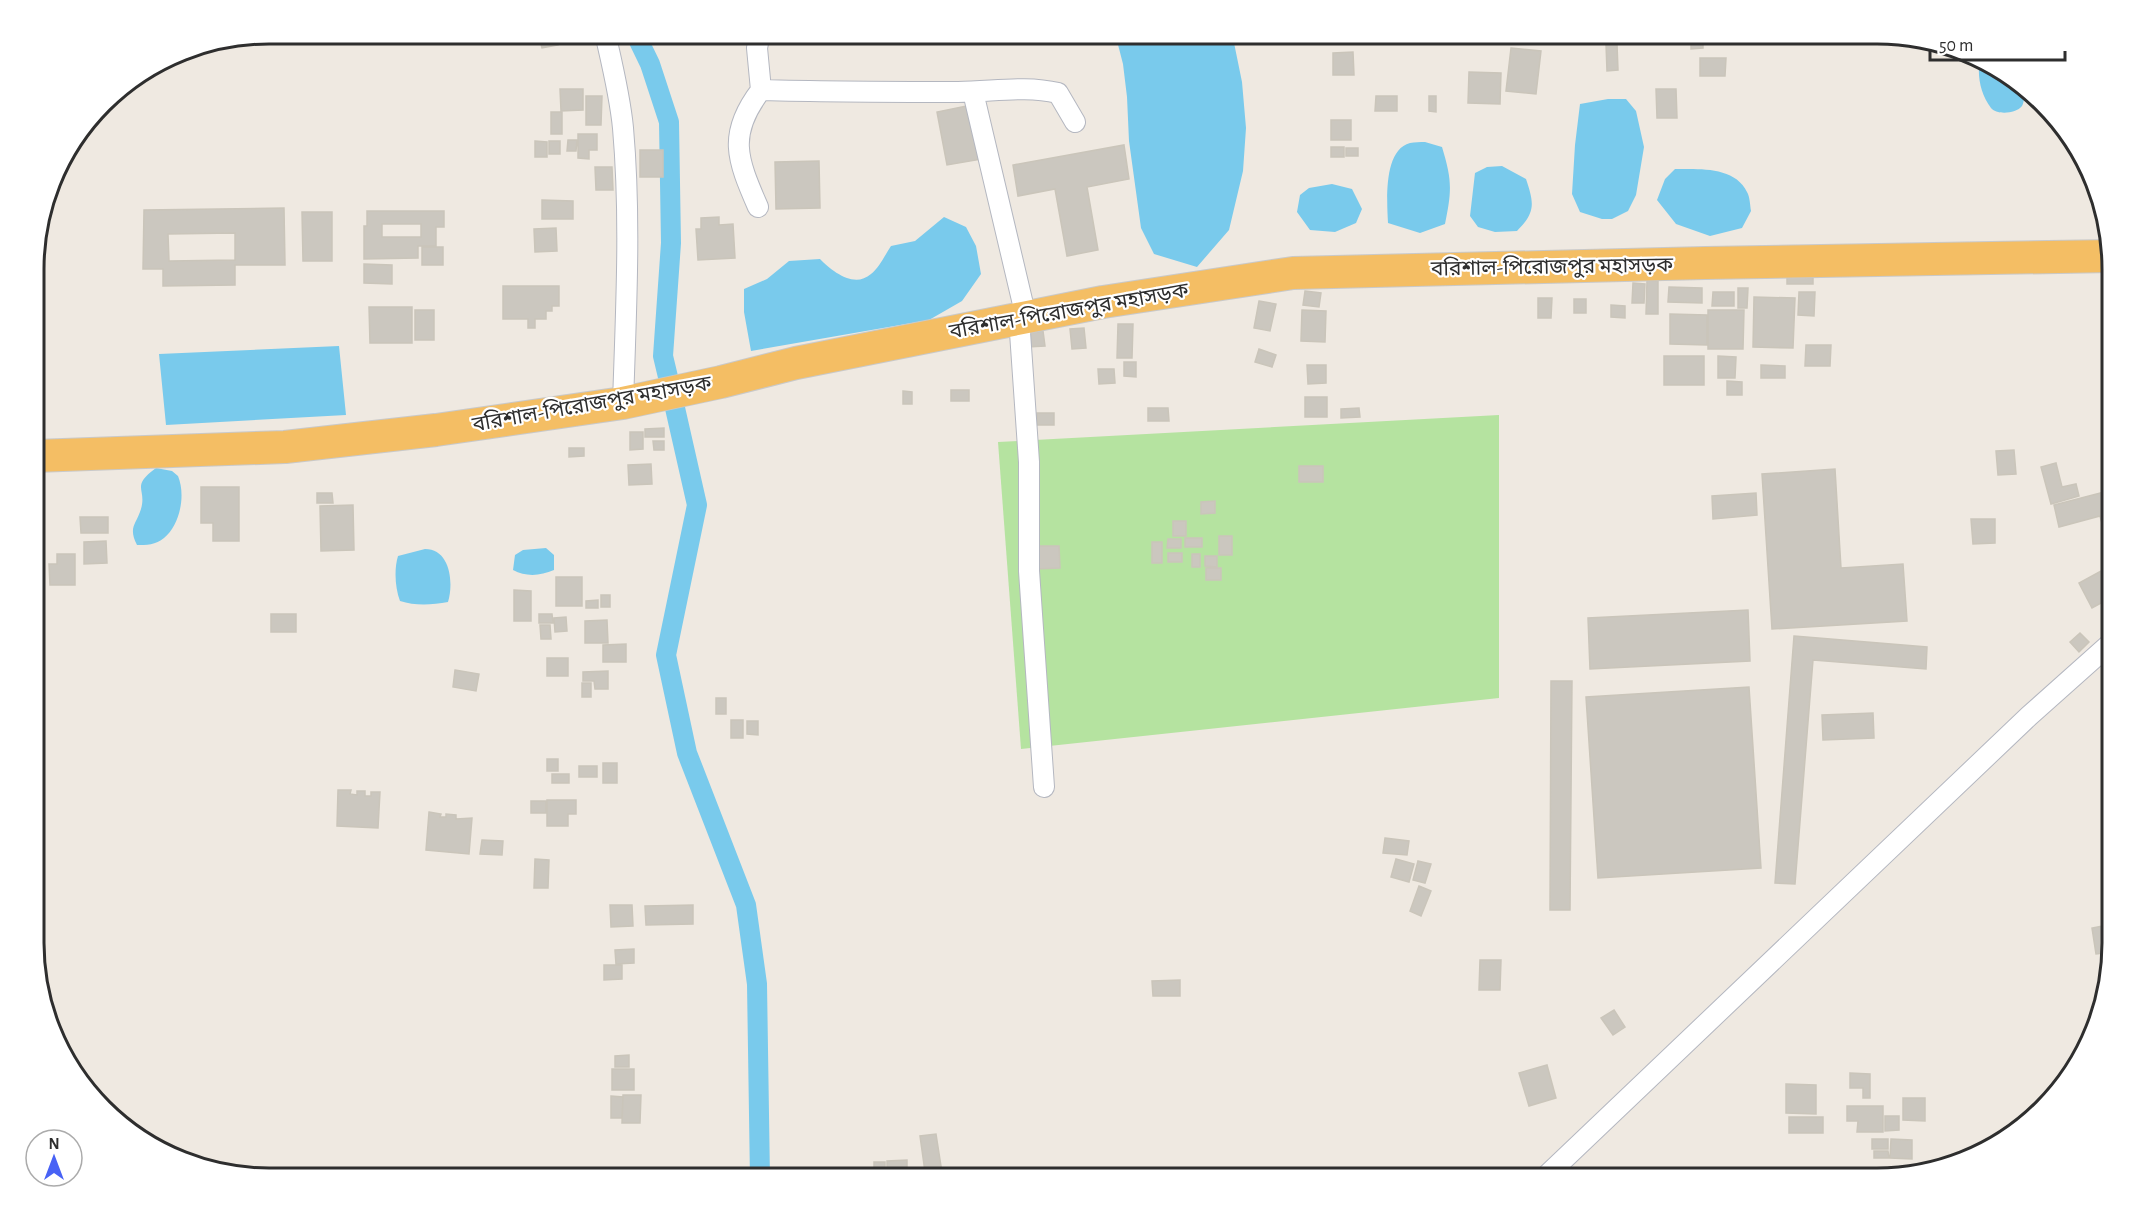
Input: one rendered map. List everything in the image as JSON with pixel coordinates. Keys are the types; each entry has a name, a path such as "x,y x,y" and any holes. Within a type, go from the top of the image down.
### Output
{"highway":[{"name":"বরিশাল-পিরোজপুর মহাসড়ক","path":"44,456 285,447 436,430 623,403 796,363 1103,302 1293,273 1717,262 2102,256"}],"street":[{"path":"607,44 622,126 628,204 623,403"},
{"path":"758,44 761,90 748,106 737,143 743,174 758,207"},
{"path":"761,90 862,93 973,92 1038,88 1058,93 1075,122"},
{"path":"973,92 1023,318 1029,462 1029,571 1044,787"},
{"path":"1555,1168 2029,716 2102,651"}],"green space":[{"path":"1499,415 1499,698 1021,749 998,442"}],"water":[{"path":"1118,44 1234,44 1242,82 1246,128 1243,171 1229,230 1197,267 1154,254 1141,228 1129,141 1123,64"},
{"path":"1979,68 2003,81 2024,98 2023,105 2011,112 1997,112 1991,108 1985,98"},
{"path":"1608,99 1626,99 1636,111 1644,147 1636,195 1628,211 1612,219 1602,219 1580,212 1572,194 1580,104"},
{"path":"1425,142 1442,147 1448,168 1450,193 1445,224 1420,233 1388,223 1387,190 1391,166 1401,148 1410,143"},
{"path":"1502,166 1526,179 1531,195 1530,213 1517,231 1495,232 1478,227 1470,216 1475,173 1487,167"},
{"path":"1675,169 1715,171 1734,177 1748,194 1751,211 1742,228 1710,236 1676,224 1657,200 1665,179"},
{"path":"1332,184 1352,189 1362,209 1356,223 1335,232 1310,230 1297,212 1300,195 1309,188"},
{"path":"944,217 966,227 976,246 981,274 962,301 929,320 751,351 744,312 744,289 767,279 789,261 820,259 844,277 858,280 864,278 877,268 891,246 915,241"},
{"path":"339,346 346,415 166,425 159,354"},
{"path":"156,468 172,471 178,476 181,501 178,518 170,532 161,540 147,545 137,545 133,530 141,509 141,484"},
{"path":"546,548 554,555 554,570 533,575 513,570 515,555 523,550"},
{"path":"425,549 433,550 445,560 450,576 448,602 412,604 400,601 396,578 398,556"}],"building":[{"path":"541,44 558,45 542,48"},
{"path":"1606,44 1617,44 1618,70 1607,71"},
{"path":"1691,44 1703,44 1703,48 1691,49"},
{"path":"1511,48 1541,51 1536,94 1506,91"},
{"path":"1353,52 1354,75 1333,75 1333,53"},
{"path":"1700,58 1726,58 1725,76 1700,76"},
{"path":"1469,72 1501,73 1500,104 1468,103"},
{"path":"560,89 583,89 583,110 561,111"},
{"path":"1656,89 1676,89 1677,118 1657,118"},
{"path":"586,96 602,96 601,125 586,125"},
{"path":"1376,96 1397,96 1397,111 1375,111"},
{"path":"1429,96 1436,96 1436,112 1429,111"},
{"path":"972,105 982,159 947,165 937,112"},
{"path":"551,112 562,112 562,134 551,134"},
{"path":"1331,120 1351,120 1351,140 1331,140"},
{"path":"578,134 597,134 597,150 589,150 589,159 578,158"},
{"path":"568,140 577,140 576,151 567,151"},
{"path":"535,141 547,142 547,157 535,157"},
{"path":"549,141 560,141 560,154 549,154"},
{"path":"1124,145 1129,179 1087,187 1098,250 1067,256 1055,189 1018,196 1013,165"},
{"path":"1331,147 1344,147 1344,157 1331,157"},
{"path":"1346,148 1358,148 1358,156 1346,156"},
{"path":"640,150 663,150 663,177 640,177"},
{"path":"819,161 820,208 776,209 775,162"},
{"path":"595,167 612,167 613,190 596,190"},
{"path":"542,200 573,201 573,219 542,219"},
{"path":"284,208 285,265 235,265 235,285 163,286 163,269 143,269 144,210","holes":["235,233 235,260 169,261 168,234"]},
{"path":"367,211 444,211 444,227 436,227 436,246 418,246 418,258 364,259 364,226 367,226","holes":["382,224 421,224 421,237 382,237"]},
{"path":"302,212 332,212 332,261 303,261"},
{"path":"719,217 719,225 733,224 735,258 698,260 696,229 701,229 701,218"},
{"path":"556,228 557,251 535,252 534,229"},
{"path":"422,247 443,247 443,265 422,265"},
{"path":"364,264 392,265 392,284 364,283"},
{"path":"1787,267 1813,268 1813,284 1787,284"},
{"path":"1647,281 1658,281 1658,314 1646,314"},
{"path":"1633,283 1645,284 1644,303 1632,303"},
{"path":"503,286 559,286 559,306 552,306 552,311 546,311 546,319 535,319 535,328 528,328 528,319 503,319"},
{"path":"1669,287 1702,288 1702,303 1668,302"},
{"path":"1738,288 1748,288 1747,308 1738,308"},
{"path":"1305,291 1321,293 1319,307 1303,305"},
{"path":"1713,292 1734,292 1734,306 1712,306"},
{"path":"1799,292 1815,292 1814,316 1798,315"},
{"path":"1754,297 1795,298 1793,348 1753,347"},
{"path":"1538,298 1552,298 1551,318 1538,318"},
{"path":"1574,299 1586,299 1586,313 1574,313"},
{"path":"1259,301 1276,304 1270,331 1254,328"},
{"path":"1611,305 1625,306 1625,318 1611,317"},
{"path":"369,307 412,307 412,343 370,343"},
{"path":"415,310 434,310 434,340 415,340"},
{"path":"1302,310 1326,311 1325,342 1301,341"},
{"path":"1708,310 1744,310 1743,349 1708,349"},
{"path":"1670,314 1707,315 1707,345 1670,344"},
{"path":"1118,324 1133,324 1132,358 1117,358"},
{"path":"1084,328 1086,348 1072,349 1070,329"},
{"path":"1043,331 1045,346 1027,347 1025,333"},
{"path":"1806,345 1831,345 1830,366 1805,366"},
{"path":"1259,349 1276,355 1272,367 1255,362"},
{"path":"1664,356 1704,356 1704,385 1664,385"},
{"path":"1718,356 1736,357 1735,378 1718,378"},
{"path":"1124,362 1136,362 1136,377 1124,376"},
{"path":"1307,365 1326,365 1326,383 1308,384"},
{"path":"1761,365 1785,366 1785,378 1761,378"},
{"path":"1098,369 1114,369 1115,383 1099,384"},
{"path":"1727,381 1742,382 1742,395 1727,395"},
{"path":"951,390 969,390 969,401 951,401"},
{"path":"903,391 912,392 912,404 903,404"},
{"path":"1305,397 1327,397 1327,417 1305,417"},
{"path":"1148,408 1168,408 1169,421 1148,421"},
{"path":"1359,408 1360,417 1341,418 1341,409"},
{"path":"1037,413 1054,413 1054,425 1037,425"},
{"path":"664,428 664,437 645,437 645,429"},
{"path":"630,432 643,432 643,449 630,450"},
{"path":"653,441 664,441 664,450 654,450"},
{"path":"569,448 584,448 584,456 569,457"},
{"path":"2014,450 2016,474 1998,475 1996,451"},
{"path":"2056,463 2062,487 2076,484 2079,496 2051,504 2041,467"},
{"path":"651,464 652,484 629,485 628,465"},
{"path":"1299,466 1323,466 1323,482 1299,482"},
{"path":"1835,469 1841,568 1903,564 1907,621 1772,629 1762,474"},
{"path":"201,487 239,487 239,541 213,541 213,523 201,523"},
{"path":"317,493 332,493 333,503 317,503"},
{"path":"1756,493 1757,515 1713,519 1712,496"},
{"path":"2102,493 2102,523 2100,516 2059,527 2054,505"},
{"path":"1215,501 1215,513 1201,514 1201,502"},
{"path":"353,505 354,550 321,551 320,506"},
{"path":"80,517 108,517 108,533 81,533"},
{"path":"1971,519 1995,519 1995,543 1973,544"},
{"path":"1173,521 1186,521 1186,536 1173,536"},
{"path":"1219,536 1232,536 1232,555 1219,555"},
{"path":"1185,538 1202,538 1202,547 1185,547"},
{"path":"1168,539 1181,539 1181,548 1167,548"},
{"path":"106,541 107,563 84,564 84,542"},
{"path":"1152,542 1162,542 1162,563 1152,563"},
{"path":"1036,546 1059,546 1060,568 1036,569"},
{"path":"1168,553 1182,553 1182,562 1168,562"},
{"path":"57,554 75,554 75,585 50,585 49,564 57,564"},
{"path":"1192,554 1200,554 1200,567 1192,567"},
{"path":"1205,556 1217,556 1217,567 1205,566"},
{"path":"1206,568 1221,568 1221,580 1206,580"},
{"path":"2102,570 2102,602 2092,608 2079,583"},
{"path":"556,577 582,577 582,606 556,606"},
{"path":"514,590 531,591 531,621 514,621"},
{"path":"601,595 610,595 610,607 601,607"},
{"path":"598,600 598,608 586,608 586,601"},
{"path":"1748,610 1750,661 1590,669 1588,618"},
{"path":"271,614 296,614 296,632 271,632"},
{"path":"539,614 552,614 553,623 539,623"},
{"path":"566,617 567,631 555,632 554,618"},
{"path":"607,620 608,643 585,643 585,621"},
{"path":"540,625 550,625 551,639 541,639"},
{"path":"2080,633 2089,642 2079,652 2070,642"},
{"path":"1794,636 1927,647 1926,669 1813,660 1795,884 1775,883"},
{"path":"626,644 626,662 603,662 603,645"},
{"path":"547,658 568,658 568,676 547,676"},
{"path":"455,670 479,674 476,691 453,687"},
{"path":"608,671 608,689 595,689 594,681 583,681 583,672"},
{"path":"1551,681 1572,681 1570,910 1550,910"},
{"path":"582,683 591,683 591,697 582,697"},
{"path":"1749,687 1761,868 1598,878 1586,697"},
{"path":"716,698 726,698 726,714 716,714"},
{"path":"1873,713 1874,738 1823,740 1822,715"},
{"path":"731,720 743,720 743,738 731,738"},
{"path":"747,721 758,721 758,735 747,734"},
{"path":"547,759 558,759 558,771 547,771"},
{"path":"603,763 617,763 617,783 603,783"},
{"path":"579,766 597,766 597,777 579,777"},
{"path":"552,774 569,774 569,783 552,783"},
{"path":"338,790 351,790 350,794 357,795 357,791 365,791 365,796 371,796 371,792 380,792 378,828 337,826"},
{"path":"547,800 576,800 576,814 568,814 568,826 547,826"},
{"path":"531,801 546,801 546,813 531,813"},
{"path":"429,812 441,814 440,817 446,817 446,814 456,815 456,819 472,818 469,854 426,850"},
{"path":"1385,838 1409,841 1407,855 1383,853"},
{"path":"482,840 503,841 502,855 480,854"},
{"path":"535,859 549,860 548,888 534,888"},
{"path":"1396,859 1414,864 1409,882 1391,877"},
{"path":"1418,861 1431,864 1425,883 1413,880"},
{"path":"1419,886 1431,891 1421,916 1410,911"},
{"path":"610,905 632,905 633,926 611,927"},
{"path":"693,905 693,924 646,925 645,906"},
{"path":"2102,926 2102,953 2096,954 2092,928"},
{"path":"634,949 634,963 616,964 615,950"},
{"path":"1480,960 1501,960 1500,990 1479,990"},
{"path":"604,965 622,965 622,979 604,980"},
{"path":"1180,980 1180,996 1153,996 1152,981"},
{"path":"1614,1010 1625,1027 1613,1035 1601,1018"},
{"path":"629,1055 629,1067 615,1067 615,1056"},
{"path":"1547,1065 1556,1098 1529,1106 1519,1073"},
{"path":"612,1069 634,1069 634,1090 612,1090"},
{"path":"1850,1073 1870,1074 1870,1098 1863,1098 1863,1088 1850,1088"},
{"path":"1786,1084 1816,1085 1816,1114 1786,1113"},
{"path":"623,1095 641,1095 640,1123 622,1123"},
{"path":"611,1096 623,1097 622,1118 611,1118"},
{"path":"1903,1098 1925,1098 1925,1121 1903,1120"},
{"path":"1847,1106 1883,1106 1883,1132 1857,1132 1858,1121 1847,1121"},
{"path":"1885,1116 1899,1116 1899,1130 1885,1131"},
{"path":"1789,1117 1823,1117 1823,1133 1789,1133"},
{"path":"936,1134 941,1168 924,1168 920,1136"},
{"path":"1872,1139 1888,1139 1888,1149 1872,1149"},
{"path":"1891,1139 1912,1140 1912,1159 1890,1158"},
{"path":"1874,1151 1888,1151 1889,1158 1874,1158"},
{"path":"907,1160 907,1168 887,1168 887,1161"},
{"path":"874,1162 885,1162 885,1168 874,1168"}],"waterway":[{"path":"640,44 650,64 669,122 671,243 663,356 668,377"},
{"path":"675,408 697,505 666,655 687,753 746,905 757,984 760,1168"}]}
